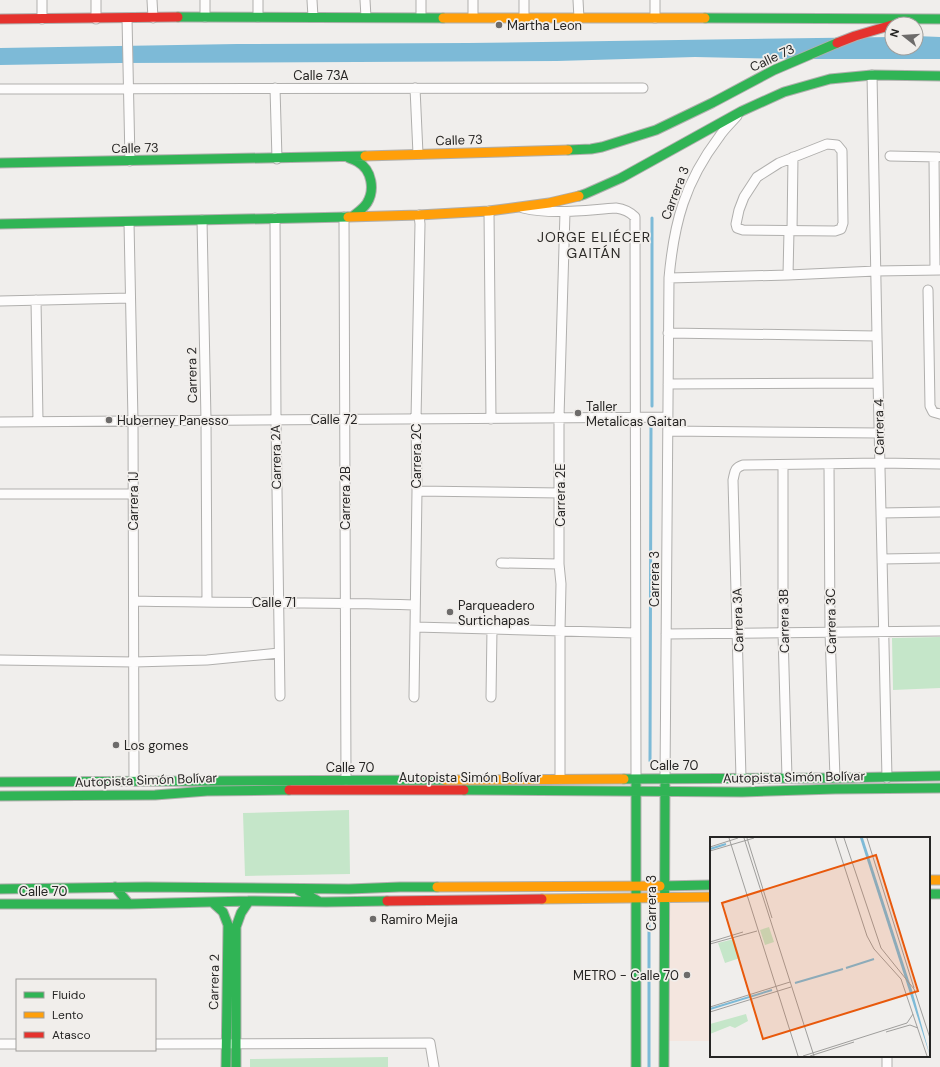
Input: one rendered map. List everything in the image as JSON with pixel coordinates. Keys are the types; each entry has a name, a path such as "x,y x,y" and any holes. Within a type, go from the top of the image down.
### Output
{"main road":[{"path":"0,20 206,17 884,19"},
{"path":"924,19 940,18"},
{"name":"Calle 73","path":"0,164 346,157 591,149 656,130 774,70 833,45 884,27"},
{"path":"0,224 419,215 520,208 549,203 585,194 621,178 742,111 784,92 830,79 872,75 940,76"},
{"path":"346,157 355,160 363,166 369,174 372,184 368,203 361,211 348,216"},
{"name":"Calle 70","path":"0,782 887,778 940,776"},
{"name":"Carrera 3","path":"664,1067 665,778"},
{"name":"Carrera 3","path":"636,779 636,1067"},
{"path":"155,795 208,781"},
{"name":"Autopista Simón Bolívar","path":"0,796 155,795 207,791 560,790 742,792 940,788"},
{"path":"0,889 146,887 348,889 400,887 710,885"},
{"path":"114,888 132,904 146,887"},
{"path":"294,888 323,902 348,889"},
{"name":"Calle 70","path":"0,904 132,904 249,901 323,902 710,897"},
{"name":"Carrera 2","path":"236,1067 236,927 238,917 249,901"},
{"name":"Carrera 2","path":"212,902 220,908 226,916 228,925 226,1067"}],"street":[{"path":"42,0 42,19"},
{"path":"96,0 96,19"},
{"path":"152,0 153,18"},
{"path":"205,0 206,17"},
{"path":"258,0 258,17"},
{"path":"312,0 313,17"},
{"path":"365,0 366,17"},
{"path":"421,0 421,17"},
{"path":"473,0 473,17"},
{"path":"524,0 524,18"},
{"path":"578,0 578,18"},
{"path":"655,0 655,18"},
{"path":"127,18 130,161"},
{"name":"Carrera 4","path":"872,75 887,778"},
{"path":"275,88 277,158"},
{"path":"415,88 418,154"},
{"name":"Calle 73A","path":"0,89 643,88"},
{"name":"Carrera 3","path":"665,778 668,333 671,254 681,207 700,163 719,136 742,111"},
{"path":"827,144 837,145 842,150 842,229 835,231 790,231 743,230 737,228 736,224 739,210 744,197 757,177 779,163 793,157 827,144"},
{"path":"669,278 937,270 937,157 890,156"},
{"path":"788,275 793,157"},
{"name":"Carrera 3","path":"520,208 536,211 565,212 616,208 624,209 635,217 636,779"},
{"path":"489,211 492,418"},
{"name":"Carrera 2E","path":"560,779 561,584 559,564 559,417 565,212"},
{"name":"Carrera 2C","path":"414,697 419,215"},
{"name":"Carrera 2B","path":"346,780 345,419 348,216"},
{"name":"Carrera 2A","path":"274,218 280,696"},
{"name":"Carrera 2","path":"202,220 206,420 207,602"},
{"name":"Carrera 1J","path":"128,222 133,420 134,781"},
{"path":"928,290 930,406 933,412 940,414"},
{"path":"0,301 130,298"},
{"path":"36,300 38,421"},
{"path":"668,333 877,336"},
{"path":"668,384 878,383"},
{"name":"Calle 72","path":"0,422 668,417"},
{"path":"668,430 879,433"},
{"path":"783,465 880,463 940,464"},
{"name":"Carrera 3C","path":"829,464 830,632 835,778"},
{"name":"Carrera 3A","path":"741,778 733,480 735,471 738,467 743,465 783,465"},
{"name":"Carrera 3B","path":"783,465 783,633 787,778"},
{"path":"416,491 560,493"},
{"path":"0,494 133,494"},
{"path":"881,513 940,512"},
{"path":"882,559 940,558"},
{"path":"501,563 559,564"},
{"name":"Calle 71","path":"134,601 346,602 414,605"},
{"path":"414,627 635,632"},
{"path":"491,697 492,629"},
{"path":"666,634 940,631"},
{"path":"0,660 134,662 207,660 279,653"},
{"path":"156,1044 430,1043 434,1067"},
{"path":"0,1044 16,1044"}],"shaded area":[{"name":"METRO - Calle 70","path":"710,897 710,1041 663,1041 664,898"}],"green space":[{"path":"940,637 940,688 893,690 892,638"},
{"path":"349,810 350,874 245,876 243,813"},
{"path":"388,1057 388,1067 250,1067 250,1059"}],"water":[{"path":"924,36 940,37 940,59 785,59 695,57 557,61 0,65 0,48 237,44 468,43 884,37 884,56 924,56"}],"waterway":[{"path":"652,218 652,406"},
{"path":"650,761 651,425"},
{"path":"649,918 649,1067"}],"traffic: fast":[{"path":"178,17 443,18"},
{"path":"705,18 940,19"},
{"path":"568,150 602,147 656,130 712,103 774,70 837,43"},
{"path":"579,196 621,178 742,111 784,92 830,79 872,75 940,76"},
{"path":"0,163 365,156"},
{"path":"349,158 355,160 363,166 371,181 371,192 367,203 353,216"},
{"path":"0,224 348,217"},
{"path":"624,779 940,776"},
{"path":"0,782 445,780"},
{"path":"636,784 636,1067"},
{"path":"664,1067 665,784"},
{"path":"464,790 742,792 940,788"},
{"path":"0,796 155,795 207,791 289,790"},
{"path":"660,886 710,885"},
{"path":"115,887 129,904"},
{"path":"0,889 146,887 349,889 437,887"},
{"path":"298,890 320,902"},
{"path":"930,894 940,894"},
{"path":"236,1067 236,927 241,913 249,901"},
{"path":"0,904 387,901"},
{"path":"212,902 223,912 228,925 226,1067"}],"traffic: slow":[{"path":"443,18 705,18"},
{"path":"365,156 568,150"},
{"path":"348,217 489,211 549,203 579,196"},
{"path":"445,780 624,779"},
{"path":"930,880 940,880"},
{"path":"437,887 660,886"},
{"path":"542,899 710,897"}],"traffic: jam":[{"path":"0,19 178,17"},
{"path":"837,43 884,27"},
{"path":"289,790 464,790"},
{"path":"387,901 542,899"}],"place":[{"name":"Martha Leon","path":"499,25"},
{"name":"Taller Metalicas Gaitan","path":"578,413"},
{"name":"Huberney Panesso","path":"109,420"},
{"name":"Parqueadero Surtichapas","path":"450,612"},
{"name":"Los gomes","path":"116,745"},
{"name":"Ramiro Mejia","path":"373,919"},
{"name":"METRO - Calle 70","path":"687,975"}],"district":[{"name":"JORGE ELIÉCER GAITÁN","path":"594,246"}]}
